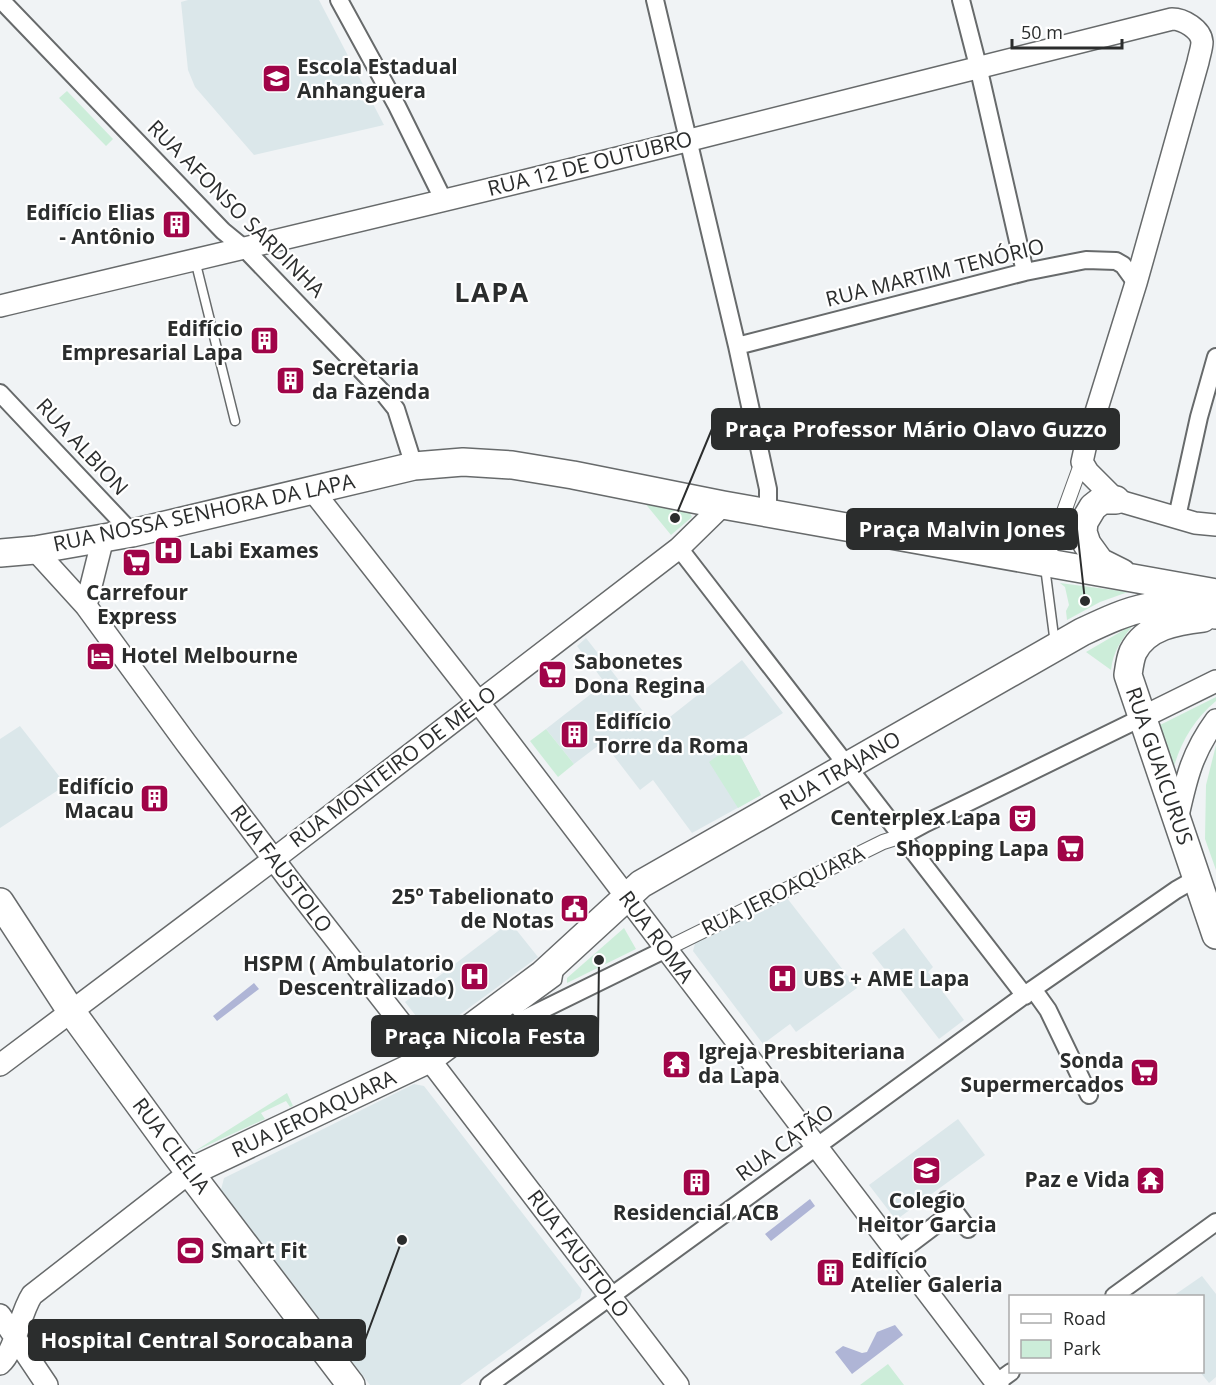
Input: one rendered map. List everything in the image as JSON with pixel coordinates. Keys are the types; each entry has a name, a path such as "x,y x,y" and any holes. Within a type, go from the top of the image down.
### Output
{"main road":[{"name":"RUA NOSSA SENHORA DA LAPA","path":"0,553 132,533 414,466 463,462 512,465 1045,564 1216,593"},
{"path":"1116,500 1102,501 1093,507 1084,522 1084,538 1100,562 1131,578"},
{"name":"RUA GUAICURUS","path":"1216,616 1174,621 1147,619 1132,654 1128,675 1216,935"},
{"name":"RUA TRAJANO","path":"626,897 647,881 1096,626 1147,619"},
{"name":"RUA JEROAQUARA","path":"190,1172 440,1051 543,975 626,897"},
{"name":"RUA CLÉLIA","path":"0,902 71,1011 351,1385"}],"street":[{"name":"RUA AFONSO SARDINHA","path":"1,0 224,231 245,249 396,409 414,466"},
{"path":"339,0 397,106 444,199"},
{"path":"655,0 738,346 768,489 768,501 761,512"},
{"path":"961,0 1025,272"},
{"name":"RUA 12 DE OUTUBRO","path":"0,306 245,249 688,141 978,66 1172,19 1180,19 1200,35 1202,42 1136,283"},
{"name":"RUA MARTIM TENÓRIO","path":"738,346 1025,272 1086,260 1116,261 1123,265 1136,283"},
{"path":"1045,564 1082,462 1136,283"},
{"path":"1196,522 1199,417 1216,357"},
{"name":"RUA ALBION","path":"0,393 132,533"},
{"path":"1082,462 1088,472 1116,500 1196,522 1216,531"},
{"name":"RUA ROMA","path":"313,491 479,703 897,1254 999,1381"},
{"name":"RUA MONTEIRO DE MELO","path":"0,1065 479,703 679,548 723,505"},
{"path":"86,606 103,538"},
{"path":"679,548 902,836 1029,992 1048,1010 1089,1095"},
{"name":"RUA FAUSTOLO","path":"35,549 86,606 274,859 440,1051 611,1296 678,1385"},
{"path":"902,836 1216,681"},
{"path":"1177,820 1189,768 1201,740 1216,720"},
{"name":"RUA JEROAQUARA","path":"666,949 883,842 902,836"},
{"name":"RUA CATÃO","path":"489,1385 1029,992 1197,878"},
{"path":"440,1051 481,1040 666,949"},
{"name":"RUA JEROAQUARA","path":"0,1364 9,1356 26,1305 32,1295 190,1172"},
{"path":"897,1254 950,1205 968,1229"},
{"path":"1115,1295 1216,1222"},
{"path":"0,1315 47,1385"}],"lane":[{"path":"195,259 235,421"},
{"path":"1045,564 1055,648"}],"shaded area":[{"name":"Escola Estadual Anhanguera","path":"188,0 319,0 384,125 254,155 195,87 188,70 181,2"},
{"path":"586,638 656,728 742,660 783,713 734,744 761,795 692,833 653,780 640,790 603,742 574,764 546,729 605,683 577,646"},
{"path":"20,726 66,785 0,828 0,739"},
{"name":"UBS + AME Lapa","path":"787,898 857,988 796,1032 790,1024 763,1044 693,951 695,943"},
{"name":"HSPM ( Ambulatorio Descentralizado)","path":"510,922 538,957 439,1030 427,1030 405,1002"},
{"path":"904,928 933,967 928,972 964,1020 939,1039 872,953"},
{"path":"414,1084 424,1086 582,1290 580,1298 460,1385 370,1385 221,1190 224,1178"},
{"name":"Colegio Heitor Garcia","path":"958,1119 985,1155 896,1220 869,1185"},
{"path":"1202,1276 1216,1294 1216,1377 1209,1383 1201,1373 1204,1373 1204,1295 1174,1295"}],"green space":[{"path":"67,91 113,139 106,146 59,98"},
{"path":"644,502 689,511 692,517 671,535"},
{"path":"1060,583 1128,592 1100,602 1067,620 1066,611 1069,605 1065,587"},
{"path":"1134,624 1119,646 1111,670 1086,652"},
{"path":"1216,697 1216,701 1200,716 1188,734 1172,774 1158,726"},
{"path":"546,729 574,764 558,777 530,741"},
{"path":"734,744 761,795 738,808 709,762"},
{"path":"1216,745 1216,870 1205,839 1206,785"},
{"path":"624,928 636,949 567,983 567,978"},
{"path":"287,1093 293,1106 290,1107 286,1101 261,1113 265,1119 195,1151"},
{"path":"888,1364 904,1385 860,1385"}],"water":[{"path":"254,983 259,989 217,1021 213,1016"},
{"path":"810,1199 815,1206 771,1241 765,1234"},
{"path":"895,1325 903,1335 852,1374 835,1352 843,1346 862,1353 867,1352 877,1332"}],"place":[{"name":"Escola Estadual Anhanguera","path":"276,79"},
{"name":"Edifício Elias - Antônio","path":"176,225"},
{"name":"Edifício Empresarial Lapa","path":"264,341"},
{"name":"Secretaria da Fazenda","path":"291,380"},
{"name":"Praça Professor Mário Olavo Guzzo","path":"675,518"},
{"name":"Labi Exames","path":"168,551"},
{"name":"Carrefour Express","path":"137,562"},
{"name":"Praça Malvin Jones","path":"1085,601"},
{"name":"Hotel Melbourne","path":"100,656"},
{"name":"Sabonetes Dona Regina","path":"553,674"},
{"name":"Edifício Torre da Roma","path":"574,734"},
{"name":"Edifício Macau","path":"155,799"},
{"name":"Centerplex Lapa","path":"1022,818"},
{"name":"Shopping Lapa","path":"1070,849"},
{"name":"25º Tabelionato de Notas","path":"575,909"},
{"name":"Praça Nicola Festa","path":"599,960"},
{"name":"HSPM ( Ambulatorio Descentralizado)","path":"475,976"},
{"name":"UBS + AME Lapa","path":"782,979"},
{"name":"Igreja Presbiteriana da Lapa","path":"677,1064"},
{"name":"Sonda Supermercados","path":"1145,1073"},
{"name":"Colegio Heitor Garcia","path":"927,1170"},
{"name":"Paz e Vida","path":"1151,1180"},
{"name":"Residencial ACB","path":"696,1182"},
{"name":"Hospital Central Sorocabana","path":"402,1240"},
{"name":"Smart Fit","path":"190,1251"},
{"name":"Edifício Atelier Galeria","path":"830,1273"}],"district":[{"name":"LAPA","path":"492,293"}]}
